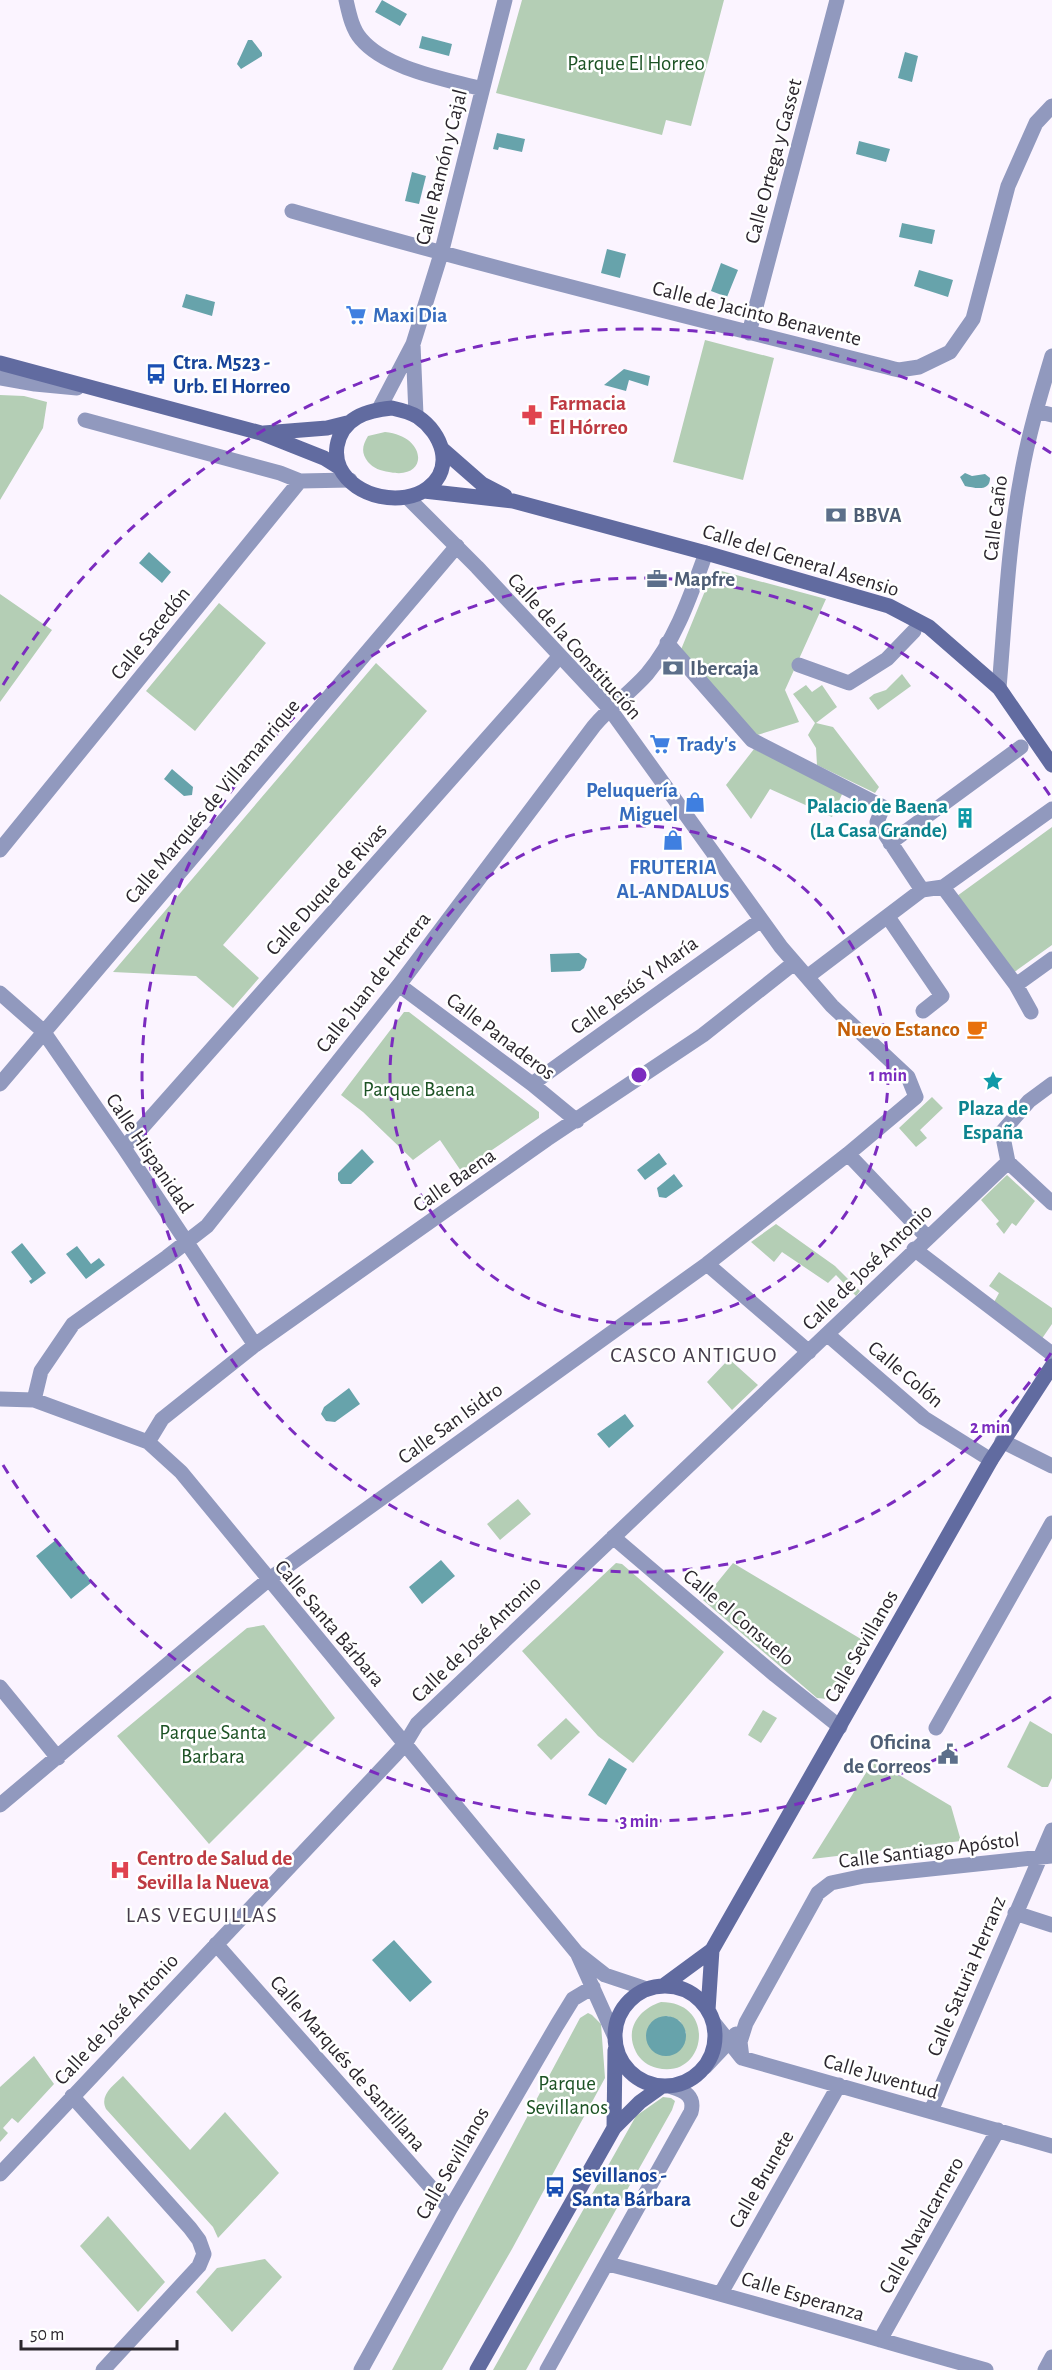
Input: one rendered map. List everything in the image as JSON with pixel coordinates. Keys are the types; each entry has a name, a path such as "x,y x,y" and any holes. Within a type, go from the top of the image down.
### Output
{"main road":[{"path":"0,363 261,433 324,458 365,490 381,496 396,499 408,498 424,491 435,483 444,461 437,435 416,415 392,408 379,409 347,423 327,428 261,433"},
{"path":"345,474 336,453 339,436 347,423"},
{"path":"442,449 482,484 513,501"},
{"path":"424,491 513,501"},
{"name":"Calle del General Asensio","path":"513,501 706,553 889,606 929,627 999,688 1052,765"},
{"name":"Calle Sevillanos","path":"663,1986 712,1950 1002,1441 1052,1366"},
{"name":"Calle Sevillanos","path":"711,2016 712,1950"},
{"path":"477,2370 614,2128 640,2102 667,2087 696,2077 705,2067 714,2046 711,2016 689,1992 663,1986 647,1989 634,1996 624,2007 617,2020 615,2041 614,2128"},
{"path":"615,2041 621,2062 632,2075 645,2083 667,2087"}],"street":[{"path":"346,0 349,16 361,39 392,63 482,89"},
{"name":"Calle Ramón y Cajal","path":"379,409 413,344 441,254 505,0"},
{"name":"Calle Ortega y Gasset","path":"749,333 837,0"},
{"name":"Calle de Jacinto Benavente","path":"292,211 441,254 899,370 919,367 950,352 973,319 1008,186 1036,123 1052,106"},
{"name":"Calle Ramón y Cajal","path":"413,344 416,415"},
{"name":"Calle Caño","path":"999,688 1012,544 1021,477 1036,411 1052,356"},
{"path":"0,378 35,384 98,389"},
{"path":"1036,411 1052,415"},
{"path":"85,420 280,472 300,481 345,474"},
{"name":"Calle Sacedón","path":"0,850 300,481"},
{"name":"Calle de la Constitución","path":"408,498 457,546 609,708 760,920 794,963 832,1006 908,1077"},
{"name":"Calle Marqués de Villamanrique","path":"0,1084 457,546"},
{"name":"Calle Juan de Herrera","path":"34,1400 41,1371 73,1324 207,1226 399,986 609,708 647,674 667,643 690,599 706,553"},
{"path":"799,665 849,683 887,659 914,631"},
{"path":"667,643 752,740 883,807 877,822 922,890"},
{"name":"Calle Duque de Rivas","path":"124,1148 559,657"},
{"path":"890,843 1021,747"},
{"path":"807,977 922,890 943,887 1052,809"},
{"path":"943,887 1016,985 1031,1012"},
{"path":"888,917 942,996 923,1011"},
{"name":"Calle Jesús Y María","path":"532,1084 760,920"},
{"path":"1016,985 1052,959"},
{"name":"Calle Baena","path":"148,1442 162,1419 255,1345 547,1139 703,1035 794,963"},
{"name":"Calle Panaderos","path":"399,986 532,1084 577,1121"},
{"name":"Calle Hispanidad","path":"0,993 43,1031 255,1345"},
{"name":"Calle San Isidro","path":"0,1805 268,1580 707,1264 848,1154 914,1101 916,1092 908,1077"},
{"path":"1052,1084 1029,1101 1002,1132 1008,1159 1052,1203"},
{"path":"848,1154 927,1237"},
{"name":"Calle de José Antonio","path":"0,2174 405,1744 417,1724 828,1335 1008,1159"},
{"path":"914,1249 1052,1354"},
{"path":"707,1264 809,1352"},
{"name":"Calle Colón","path":"828,1335 924,1418 991,1460"},
{"name":"Calle Santa Bárbara","path":"0,1399 34,1400 148,1442 181,1472 577,1953 605,1975 647,1989"},
{"path":"1002,1441 1052,1466"},
{"path":"936,1728 1052,1523"},
{"name":"Calle el Consuelo","path":"613,1537 775,1675 840,1727"},
{"path":"0,1687 58,1758"},
{"name":"Calle Saturia Herranz","path":"931,2111 1015,1913 1046,1856 1052,1830"},
{"name":"Calle Santiago Apóstol","path":"742,2058 740,2042 746,2023 818,1893 831,1883 864,1876 1046,1856"},
{"path":"1015,1913 1052,1925"},
{"name":"Calle Marqués de Santillana","path":"216,1944 450,2209"},
{"name":"Calle Santa Bárbara","path":"577,1953 615,2041"},
{"name":"Calle Sevillanos","path":"361,2370 450,2209 557,2025 573,1999 592,1987"},
{"path":"711,2016 742,2058"},
{"name":"Calle Santiago Apóstol","path":"705,2067 746,2023"},
{"name":"Calle Juventud","path":"742,2058 1052,2146"},
{"name":"Calle Brunete","path":"721,2293 839,2085"},
{"path":"548,2370 691,2112 693,2105 690,2097 684,2091 667,2087"},
{"path":"72,2096 190,2228 199,2240 204,2254 199,2266 103,2370"},
{"name":"Calle Navalcarnero","path":"880,2340 998,2130"},
{"name":"Calle Esperanza","path":"608,2264 721,2293 986,2370"},
{"path":"1045,2370 1052,2357"}],"green space":[{"name":"Parque El Horreo","path":"522,0 724,0 691,126 666,120 662,135 496,93"},
{"path":"705,340 774,358 743,480 673,462"},
{"path":"0,395 24,396 47,402 43,428 0,500"},
{"path":"385,432 399,435 416,449 417,464 411,470 402,473 386,472 375,468 368,462 364,456 364,443 368,436"},
{"path":"714,569 826,599 785,690 799,722 754,736 680,652"},
{"path":"0,594 52,630 0,702"},
{"path":"219,603 266,643 195,731 146,691"},
{"path":"376,663 427,711 223,945 259,978 233,1008 196,976 113,972"},
{"path":"902,674 911,686 878,710 869,698 886,690"},
{"path":"806,685 812,692 822,685 837,707 816,723 833,727 879,787 875,793 817,765 816,748 808,735 815,723 793,694"},
{"path":"754,749 843,792 832,817 770,789 751,819 726,785"},
{"path":"1052,827 1052,945 1013,973 957,896"},
{"name":"Parque Baena","path":"404,1012 409,1012 539,1112 539,1118 461,1171 440,1140 413,1160 363,1112 341,1095"},
{"path":"932,1097 943,1108 920,1130 927,1138 916,1147 899,1128"},
{"path":"1007,1175 1035,1201 1016,1226 1012,1223 1004,1234 996,1224 999,1221 981,1200"},
{"path":"776,1224 835,1266 860,1291 856,1296 836,1275 828,1283 782,1252 774,1262 751,1242"},
{"path":"999,1272 1052,1308 1052,1324 1041,1340 993,1304 999,1293 989,1286"},
{"path":"729,1359 758,1385 732,1410 707,1382"},
{"path":"518,1499 531,1514 500,1540 487,1524"},
{"path":"616,1563 622,1564 724,1652 633,1763 598,1736 522,1651"},
{"path":"733,1563 866,1642 827,1699 817,1698 703,1600"},
{"name":"Parque Santa Barbara","path":"264,1625 335,1718 209,1844 117,1736 247,1628"},
{"path":"763,1710 777,1718 761,1743 748,1735"},
{"path":"566,1718 580,1732 551,1760 537,1745"},
{"path":"1030,1721 1052,1734 1052,1778 1048,1787 1042,1787 1007,1767"},
{"path":"874,1760 951,1806 961,1841 812,1859"},
{"path":"661,2002 679,2005 691,2014 698,2026 699,2040 695,2052 686,2063 674,2069 657,2068 647,2064 638,2055 633,2044 632,2035 636,2021 653,2005","holes":["668,2016 680,2021 686,2033 674,2054 661,2055 646,2036 650,2024"]},
{"name":"Parque Sevillanos","path":"588,2013 601,2024 605,2078 512,2249 442,2370 392,2370 580,2018"},
{"path":"34,2056 54,2084 18,2123 12,2118 3,2128 8,2133 0,2142 0,2087"},
{"path":"123,2076 190,2150 225,2112 279,2173 218,2238 213,2227 106,2109 104,2099 106,2095"},
{"path":"663,2097 675,2101 672,2110 526,2370 493,2370 636,2116"},
{"path":"108,2216 165,2282 138,2312 80,2246"},
{"path":"265,2259 282,2277 232,2332 196,2292 217,2268"}],"water":[{"path":"382,0 407,14 400,26 375,12"},
{"path":"422,36 452,44 449,56 419,48"},
{"path":"248,40 252,40 262,56 241,69 237,64"},
{"path":"905,52 918,56 912,82 898,78"},
{"path":"497,133 525,139 522,152 499,147 498,150 493,149"},
{"path":"859,141 890,149 886,162 856,154"},
{"path":"412,172 426,176 419,204 405,201"},
{"path":"902,223 935,230 932,244 899,237"},
{"path":"607,249 626,254 620,278 601,273"},
{"path":"721,263 738,270 727,297 711,291"},
{"path":"919,270 953,280 948,297 914,286"},
{"path":"186,294 215,302 212,316 182,307"},
{"path":"624,369 650,376 648,386 629,380 626,391 604,385"},
{"path":"965,473 972,476 985,474 990,478 988,485 981,488 965,486 960,477"},
{"path":"149,552 171,572 162,583 139,563"},
{"path":"172,769 193,787 192,795 184,796 164,779"},
{"path":"579,953 587,959 584,968 580,971 551,972 550,954"},
{"path":"362,1149 374,1162 351,1184 341,1184 338,1180 338,1173"},
{"path":"659,1153 667,1164 645,1180 637,1170"},
{"path":"674,1174 683,1186 666,1198 659,1197 657,1188"},
{"path":"22,1243 46,1273 31,1284 29,1281 32,1279 11,1252"},
{"path":"77,1246 91,1264 99,1258 105,1265 86,1279 66,1254"},
{"path":"349,1388 360,1404 335,1422 326,1421 321,1414 324,1407"},
{"path":"625,1414 634,1426 609,1448 597,1434"},
{"path":"57,1539 92,1582 71,1599 36,1556"},
{"path":"441,1560 455,1576 422,1604 409,1587"},
{"path":"609,1758 627,1769 606,1805 588,1795"},
{"path":"394,1940 432,1982 410,2002 372,1960"},
{"path":"666,2016 680,2022 686,2036 680,2050 666,2056 652,2050 646,2036 652,2022"}],"place":[{"name":"Maxi Dia","path":"356,315"},
{"name":"Ctra. M523 - Urb. El Horreo","path":"156,374"},
{"name":"Farmacia El Hórreo","path":"532,415"},
{"name":"BBVA","path":"836,515"},
{"name":"Mapfre","path":"657,579"},
{"name":"Ibercaja","path":"673,668"},
{"name":"Trady's","path":"660,744"},
{"name":"Peluquería Miguel","path":"695,802"},
{"name":"Palacio de Baena (La Casa Grande)","path":"965,818"},
{"name":"FRUTERIA AL-ANDALUS","path":"673,840"},
{"name":"Nuevo Estanco","path":"977,1029"},
{"name":"Plaza de España","path":"993,1081"},
{"name":"Oficina de Correos","path":"948,1754"},
{"name":"Centro de Salud de Sevilla la Nueva","path":"120,1870"},
{"name":"Sevillanos - Santa Bárbara","path":"555,2187"}],"district":[{"name":"CASCO ANTIGUO","path":"694,1354"},
{"name":"LAS VEGUILLAS","path":"202,1914"}]}
